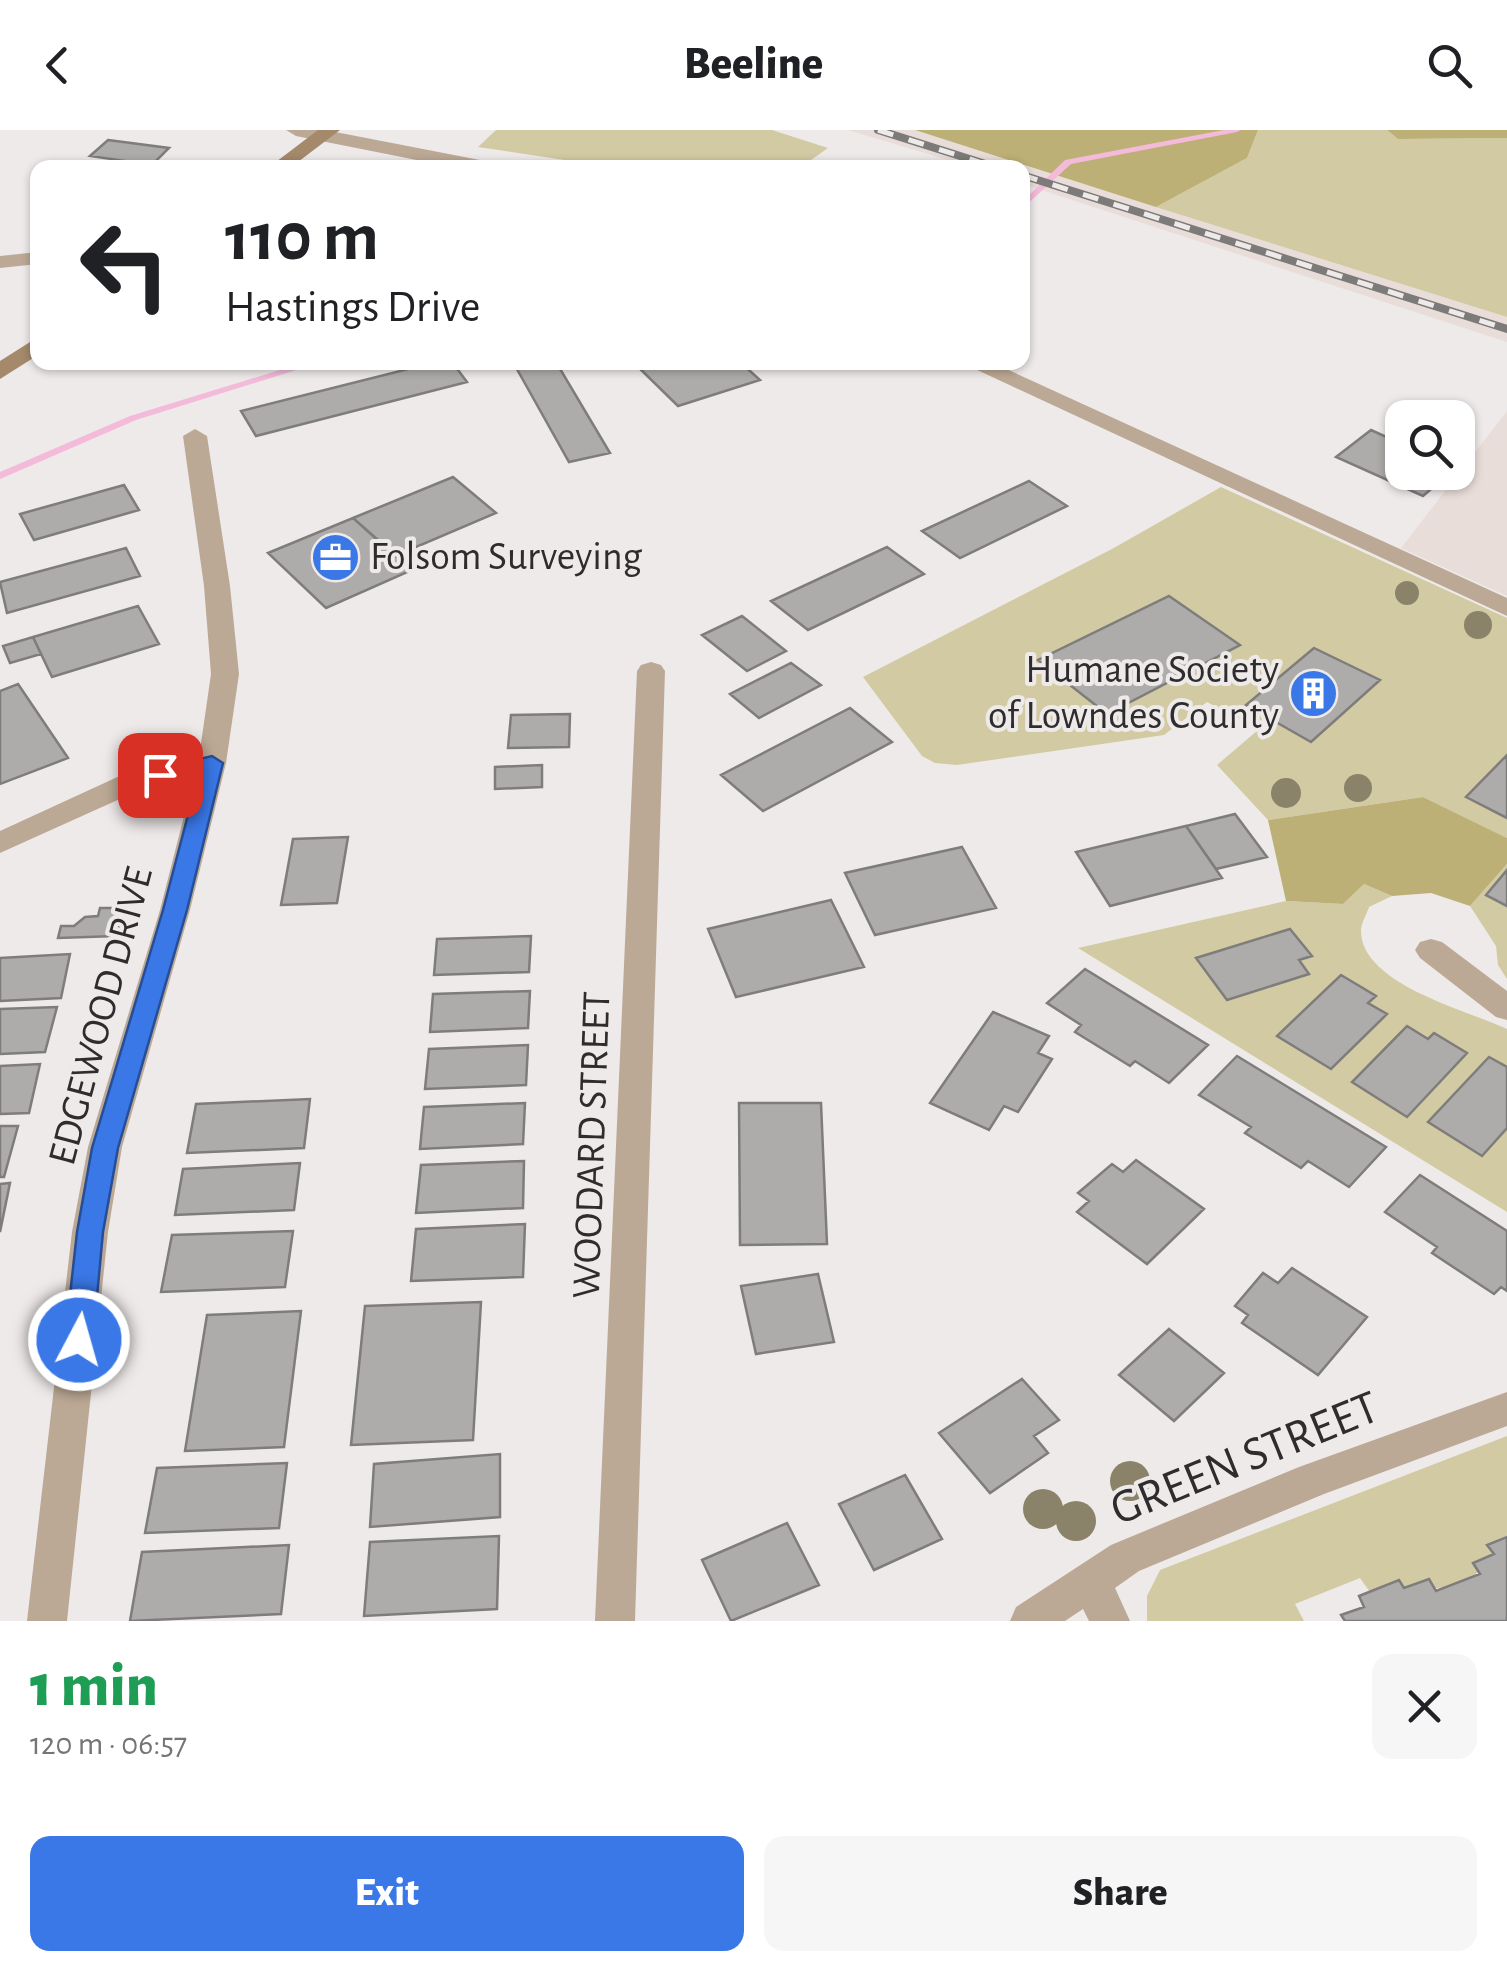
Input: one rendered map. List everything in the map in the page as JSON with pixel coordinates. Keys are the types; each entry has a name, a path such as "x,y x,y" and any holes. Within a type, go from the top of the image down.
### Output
{"main road":[{"path":"288,160 327,132"},
{"path":"0,372 30,350"}],"street":[{"path":"296,130 327,132 454,160"},
{"path":"0,262 30,259"},
{"path":"988,370 1507,608"},
{"name":"EDGEWOOD DRIVE","path":"47,1621 90,1232 105,1148 175,910 212,763 225,674 196,436"},
{"name":"WOODARD STREET","path":"615,1621 652,671"},
{"path":"0,843 134,782 212,763"},
{"path":"1431,950 1507,1008"},
{"name":"GREEN STREET","path":"1030,1621 1126,1558 1313,1480 1507,1409"},
{"path":"1091,1581 1110,1621"}],"shaded area":[{"path":"496,130 772,130 828,148 811,160 565,160 478,147"},
{"path":"848,130 915,130 1010,160 948,160"},
{"path":"915,130 1258,130 1247,158 1156,207 1030,167 1030,160 1009,160"},
{"path":"1258,130 1387,130 1398,139 1507,138 1507,317 1156,207 1247,158"},
{"path":"1387,130 1507,130 1507,138 1398,139"},
{"path":"1030,166 1507,317 1507,342 1030,186"},
{"path":"1507,411 1507,596 1401,548 1446,490 1475,490 1475,452"},
{"path":"1221,487 1507,618 1507,838 1423,797 1268,820 1217,765 1258,730 1207,702 1164,735 957,765 935,763 922,756 863,677 1112,549"},
{"path":"1423,797 1507,838 1507,864 1470,906 1431,893 1392,896 1364,884 1343,904 1286,901 1268,820"},
{"path":"1507,864 1507,979 1498,965 1496,946 1470,906"},
{"path":"1364,884 1392,896 1369,907 1361,929 1365,948 1377,965 1418,992 1507,1029 1507,1067 1489,1057 1429,1122 1482,1155 1507,1128 1507,1212 1078,948 1286,901 1343,904","holes":["1290,929 1312,955 1299,960 1308,974 1228,1000 1197,959","1407,1026 1428,1039 1434,1033 1467,1053 1408,1117 1353,1083"]},
{"path":"1507,1436 1507,1537 1488,1546 1494,1554 1466,1580 1431,1589 1404,1588 1399,1581 1370,1592 1360,1578 1295,1604 1304,1621 1147,1621 1147,1596 1160,1570"}],"building":[{"path":"108,140 169,148 157,160 90,156"},
{"path":"404,370 458,370 467,382 256,436 241,411"},
{"path":"517,370 561,370 610,453 569,462"},
{"path":"641,370 749,370 760,380 678,406"},
{"path":"1371,430 1385,436 1385,479 1336,457"},
{"path":"453,477 496,513 395,556 353,518"},
{"path":"1029,481 1067,506 960,558 922,531"},
{"path":"124,485 139,510 34,540 20,514"},
{"path":"353,518 412,570 326,608 268,553"},
{"path":"887,547 924,574 808,630 771,601"},
{"path":"126,548 140,576 7,613 0,582"},
{"path":"1169,596 1240,645 1107,714 1038,660"},
{"path":"138,606 159,644 52,677 33,637"},
{"path":"742,616 786,651 747,671 702,635"},
{"path":"33,637 41,654 10,663 3,646"},
{"name":"Humane Society of Lowndes County","path":"1314,648 1380,680 1311,742 1246,705"},
{"path":"791,663 821,685 759,718 730,694"},
{"path":"18,684 68,758 0,784 0,691"},
{"path":"850,708 892,742 763,811 721,775"},
{"path":"570,714 569,747 508,748 511,715"},
{"path":"1507,755 1507,818 1466,797"},
{"path":"542,765 542,787 495,789 495,767"},
{"path":"1235,814 1267,857 1216,869 1186,826"},
{"path":"1186,826 1222,878 1110,906 1076,852"},
{"path":"348,837 337,903 281,905 293,839"},
{"path":"962,847 996,908 875,935 845,873"},
{"path":"1507,870 1507,906 1486,895"},
{"path":"831,900 864,967 736,997 708,929"},
{"path":"100,908 124,908 117,936 58,938 61,926 74,926 85,917 98,916"},
{"path":"1290,929 1312,956 1299,960 1309,974 1227,1000 1196,958"},
{"path":"531,936 529,972 434,975 437,939"},
{"path":"70,954 61,998 0,1001 0,958"},
{"path":"1085,969 1208,1045 1169,1083 1135,1061 1130,1066 1075,1032 1081,1025 1047,1003"},
{"path":"1341,975 1376,996 1368,1003 1387,1014 1331,1069 1277,1036"},
{"path":"530,991 528,1028 430,1032 433,994"},
{"path":"57,1007 45,1052 0,1054 0,1009"},
{"path":"993,1012 1049,1036 1038,1053 1052,1059 1018,1112 1004,1106 989,1130 930,1103"},
{"path":"1407,1026 1428,1039 1434,1033 1467,1053 1407,1117 1352,1082"},
{"path":"528,1045 526,1085 425,1089 429,1049"},
{"path":"1237,1056 1386,1147 1349,1187 1308,1161 1301,1168 1245,1133 1251,1127 1199,1095"},
{"path":"1489,1057 1507,1067 1507,1128 1482,1156 1428,1122"},
{"path":"40,1064 29,1113 0,1114 0,1066"},
{"path":"310,1099 304,1148 187,1153 196,1104"},
{"path":"525,1103 523,1144 420,1149 424,1107"},
{"path":"739,1103 821,1103 827,1244 740,1245"},
{"path":"0,1126 18,1126 4,1177 0,1177"},
{"path":"1136,1160 1204,1209 1147,1264 1077,1212 1089,1201 1078,1193 1112,1164 1123,1172"},
{"path":"524,1161 523,1208 416,1213 421,1165"},
{"path":"300,1163 294,1210 175,1215 183,1169"},
{"path":"1420,1175 1507,1231 1507,1291 1501,1287 1494,1294 1432,1253 1437,1247 1385,1212"},
{"path":"10,1183 0,1232 0,1184"},
{"path":"525,1224 523,1277 411,1281 416,1229"},
{"path":"293,1231 285,1287 161,1292 172,1235"},
{"path":"1292,1268 1367,1317 1318,1375 1242,1323 1248,1315 1235,1306 1263,1273 1278,1283"},
{"path":"818,1274 834,1342 756,1354 741,1286"},
{"path":"481,1302 473,1440 351,1445 365,1306"},
{"path":"301,1311 284,1447 185,1451 207,1315"},
{"path":"1169,1329 1224,1373 1174,1421 1119,1375"},
{"path":"1022,1379 1059,1420 1034,1436 1048,1453 990,1493 939,1433"},
{"path":"500,1454 500,1517 370,1527 374,1464"},
{"path":"287,1463 279,1528 145,1533 157,1468"},
{"path":"905,1475 942,1539 874,1570 839,1504"},
{"path":"787,1523 819,1585 731,1621 702,1560"},
{"path":"499,1536 497,1609 364,1616 370,1542"},
{"path":"1507,1537 1507,1621 1345,1621 1341,1615 1364,1607 1359,1596 1399,1580 1404,1588 1429,1579 1436,1591 1480,1574 1473,1563 1494,1554 1487,1545"},
{"path":"289,1545 281,1614 130,1621 142,1552"}],"waterway":[{"path":"1030,199 1068,162 1237,130"},
{"path":"0,476 133,418 292,370"}],"railway":[{"path":"878,130 973,160"},
{"path":"1030,178 1507,329"}],"place":[{"name":"Folsom Surveying","path":"335,557"},
{"name":"Humane Society of Lowndes County","path":"1314,693"}],"route":[{"path":"79,1340 90,1232 105,1148 175,910 212,763 160,775"}]}
